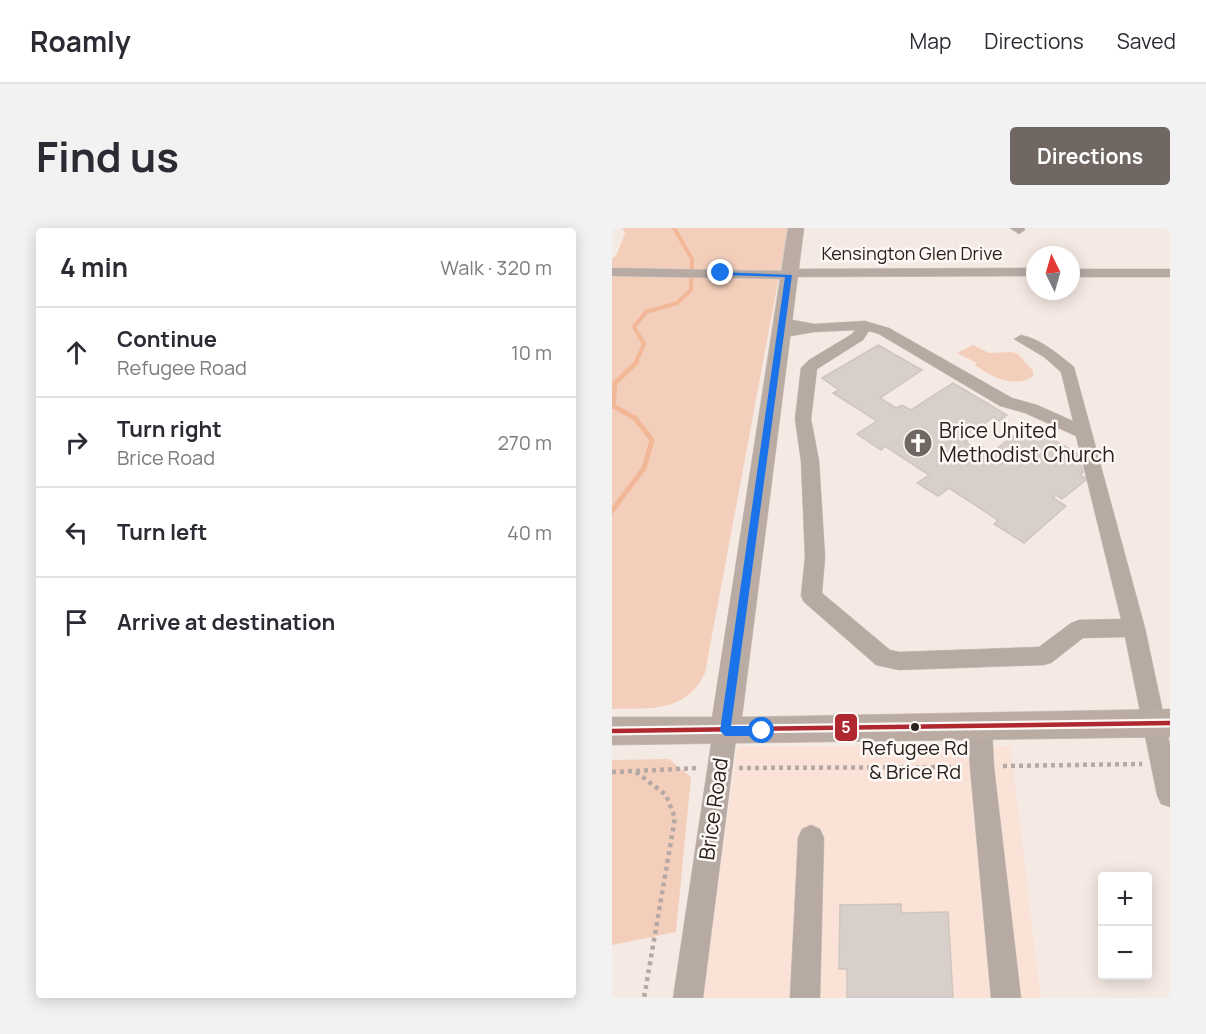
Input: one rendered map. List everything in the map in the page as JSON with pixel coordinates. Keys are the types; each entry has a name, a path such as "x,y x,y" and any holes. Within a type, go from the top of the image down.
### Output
{"main road":[{"name":"Brice Road","path":"725,731 796,228"},
{"path":"612,731 1161,723"}],"street":[{"name":"Kensington Glen Drive","path":"612,272 789,274 1026,272"},
{"path":"1080,273 1170,273"},
{"path":"865,325 858,337 809,368 803,419 810,461 814,546 811,596 884,658 899,661 1043,656 1078,629 1134,627"},
{"path":"781,328 865,325 884,331 1006,402 1084,433"},
{"path":"1021,339 1049,354 1068,370 1161,723 1170,795"},
{"path":"980,727 981,767 989,818 1006,998"},
{"name":"Brice Road","path":"688,998 725,731"},
{"path":"805,998 811,838"}],"path":[{"path":"1000,766 1150,764"},
{"path":"745,768 962,767"},
{"path":"612,772 680,769"},
{"path":"636,771 666,795 675,818 644,998"}],"shaded area":[{"path":"622,228 788,228 705,673 697,686 677,702 653,708 612,709 612,258 616,256 625,233"},
{"path":"973,345 989,353 1018,354 1033,371 1033,376 1026,380 1011,381 988,374 975,365 977,363 957,353"},
{"path":"738,746 1010,746 1041,998 701,998"},
{"path":"669,759 691,777 676,932 612,945 612,760"}],"building":[{"name":"Brice United Methodist Church","path":"878,345 922,370 880,398 896,408 902,405 911,410 953,383 1007,415 999,421 993,417 981,426 985,428 967,441 962,440 975,448 979,444 986,449 982,452 990,454 1013,436 1018,439 1047,436 1077,453 1083,472 1080,475 1087,479 1062,499 1056,495 1053,498 1066,506 1024,543 994,524 998,520 949,488 938,496 917,483 929,475 885,446 881,450 857,434 877,421 833,393 839,390 822,378"},
{"path":"901,904 901,913 948,912 953,998 847,998 847,969 839,969 840,905"}],"waterway":[{"path":"635,364 644,344 634,327 646,312 677,303 691,290 692,259 674,228"},
{"path":"612,511 644,468 652,440 635,418 613,406 615,383 635,364"}],"transit line":[{"name":"5","path":"612,731 1170,723"}],"place":[{"name":"Brice United Methodist Church","path":"918,443"},
{"name":"Refugee Rd & Brice Rd","path":"915,727"}],"route":[{"path":"721,273 788,275 725,731 762,731"}]}
